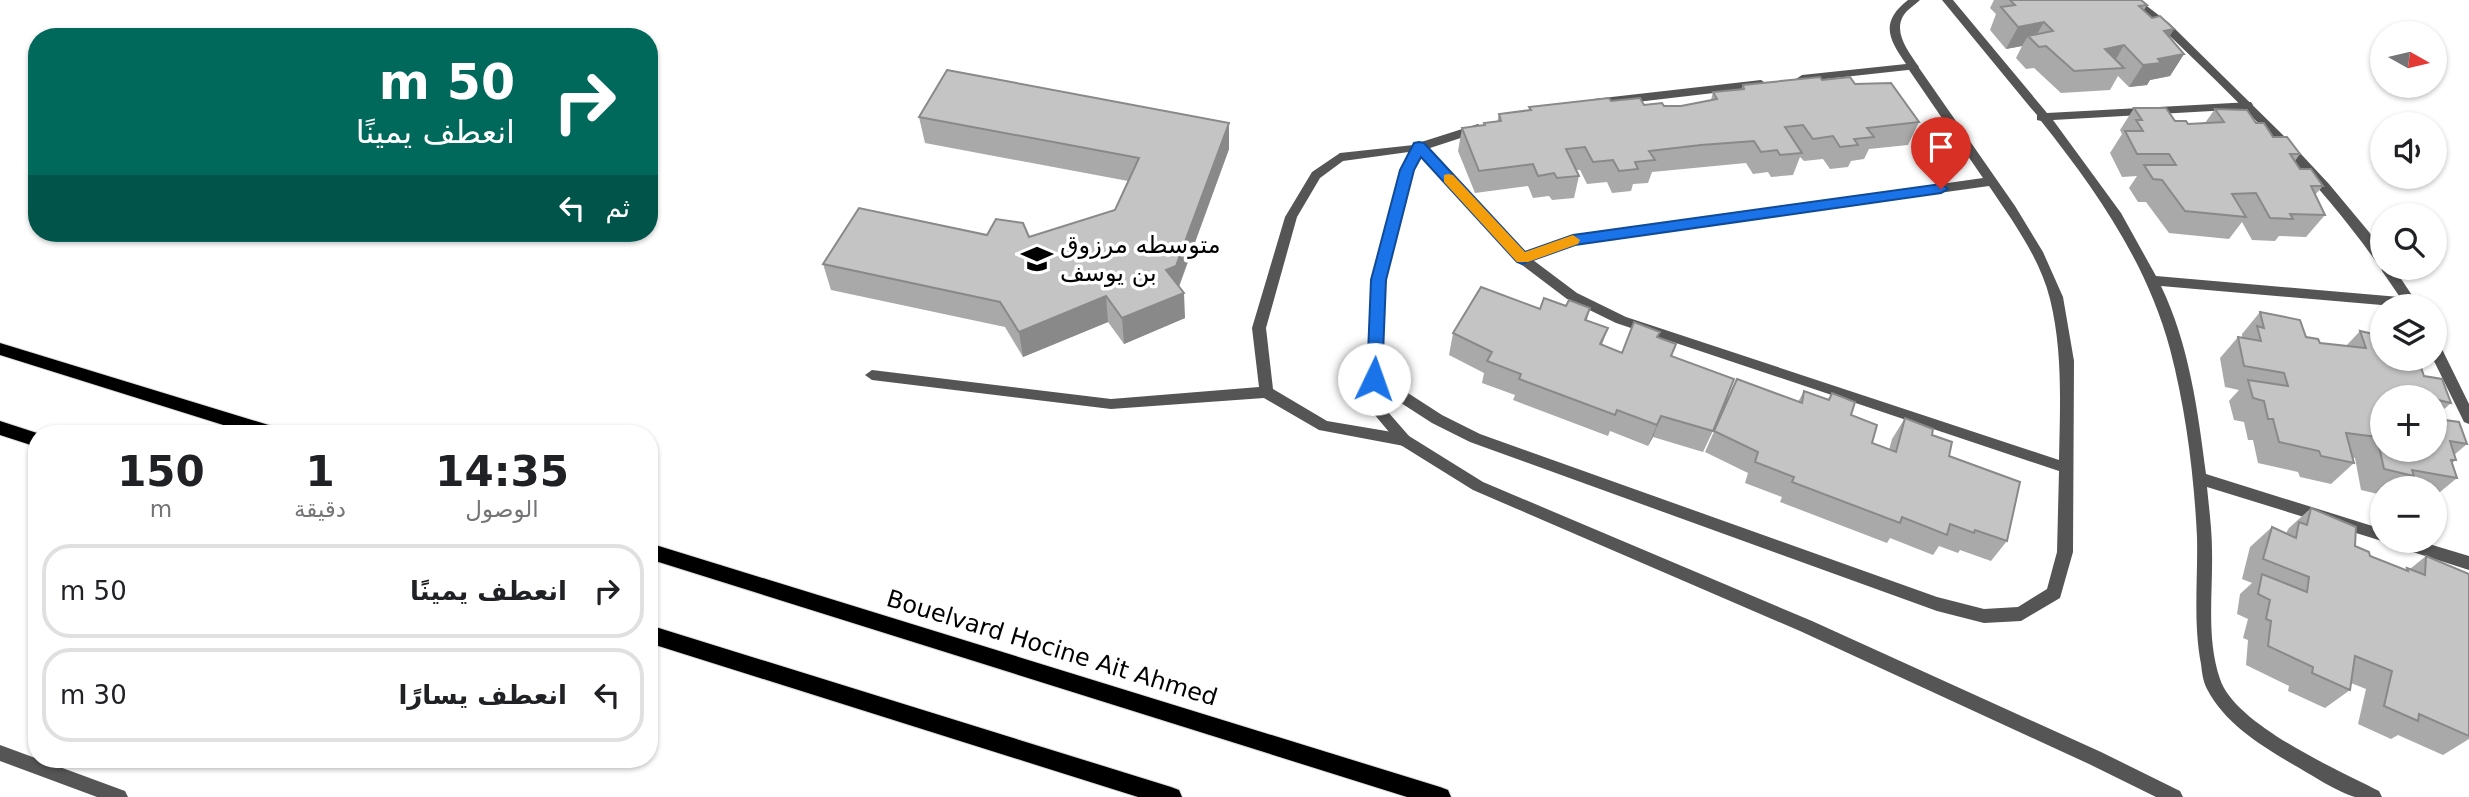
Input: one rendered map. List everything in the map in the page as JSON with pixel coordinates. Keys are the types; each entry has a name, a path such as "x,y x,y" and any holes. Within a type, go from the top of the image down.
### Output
{"main road":[{"path":"0,349 246,425"},
{"path":"0,428 28,437"},
{"name":"Bouelvard Hocine Ait Ahmed","path":"658,554 1440,797"},
{"path":"658,637 1171,797"}],"street":[{"path":"1374,379 1437,419 1475,439 1937,604 1984,616 2021,614 2054,593 2065,552 2067,361 2056,297 2037,252 1993,181 1897,43 1894,24 1902,10 1915,0"},
{"path":"1947,0 2094,182 2130,235 2152,280 2176,347 2197,454 2204,536 2202,639 2214,685 2238,715 2283,748 2373,797"},
{"path":"2132,0 2154,14 2247,105 2322,186 2370,245"},
{"path":"1575,107 1913,67"},
{"path":"2041,117 2247,105"},
{"path":"1266,392 1259,328 1291,217 1315,175 1340,158 1419,147 1497,124"},
{"path":"1419,147 1522,259 1572,296 1621,320 2066,468"},
{"path":"1419,147 1407,170 1379,280 1374,379 1381,414 1404,440 1478,486 1806,626 2174,797"},
{"path":"1522,259 1573,240 1993,181"},
{"path":"2152,280 2370,301"},
{"path":"2446,371 2469,418"},
{"path":"872,375 1111,404 1266,392 1324,426 1404,440"},
{"path":"2198,478 2370,531"},
{"path":"2437,553 2469,563"},
{"path":"0,753 28,763"},
{"path":"40,768 118,797"}],"building":[{"path":"2010,0 2141,0 2147,5 2139,6 2152,18 2160,16 2174,29 2164,31 2184,54 2158,59 2161,63 2143,65 2124,45 2105,49 2124,68 2074,71 2046,46 2039,47 2028,36 2053,31 2044,22 2018,27 2001,7 2015,5"},
{"path":"947,70 1229,123 1176,266 1166,270 1184,293 1122,318 1106,296 1019,332 1000,302 823,264 859,208 987,235 996,219 1023,223 1029,237 1115,210 1139,158 919,117"},
{"path":"1820,77 1822,80 1850,77 1855,84 1891,83 1919,122 1867,128 1874,137 1854,139 1858,145 1840,147 1833,136 1813,139 1803,125 1785,127 1802,153 1780,155 1777,150 1761,152 1754,141 1701,145 1649,151 1655,160 1635,162 1638,169 1619,171 1613,160 1593,162 1585,147 1566,149 1579,176 1557,178 1554,173 1538,176 1533,164 1479,171 1462,128 1501,121 1499,114 1531,110 1529,107 1609,98 1611,101 1640,98 1644,105 1662,103 1664,106 1681,106 1717,99 1713,92 1744,89 1743,85"},
{"path":"2134,108 2166,108 2175,121 2186,121 2188,124 2224,122 2215,109 2247,110 2256,123 2264,123 2273,137 2287,137 2300,154 2290,154 2300,169 2311,169 2323,186 2311,186 2325,215 2290,214 2293,219 2270,218 2256,193 2232,194 2246,217 2185,211 2162,180 2153,179 2144,165 2176,165 2169,154 2137,154 2125,131 2143,131 2136,120 2142,120"},
{"path":"1481,287 1540,309 1544,298 1566,306 1569,300 1590,308 1585,320 1608,328 1600,344 1622,353 1634,322 1660,332 1657,337 1676,344 1671,356 1734,379 1713,431 1661,416 1657,425 1617,410 1615,415 1519,379 1521,374 1487,361 1492,352 1453,333"},
{"path":"2260,312 2300,320 2306,337 2318,339 2320,343 2366,348 2360,331 2370,333 2370,371 2422,371 2424,376 2442,379 2444,385 2370,385 2370,436 2346,433 2354,463 2321,456 2319,451 2279,442 2273,419 2268,419 2264,401 2253,398 2248,380 2288,386 2284,373 2244,366 2238,337 2261,341 2257,326 2264,328"},
{"path":"1737,379 1802,403 1804,391 1829,400 1832,393 1855,402 1851,415 1877,425 1872,443 1896,452 1905,418 1933,429 1932,435 1952,442 1949,456 2020,482 2007,541 1950,524 1947,535 1902,517 1900,523 1792,482 1794,477 1755,462 1758,452 1714,431"},
{"path":"2447,420 2459,422 2467,444 2450,441 2456,460 2451,460 2457,478 2412,470 2414,476 2384,469 2382,462 2447,462"},
{"path":"2311,508 2356,527 2355,546 2369,552 2370,556 2425,575 2426,556 2469,574 2469,736 2419,714 2418,721 2384,706 2392,671 2355,656 2350,690 2312,673 2313,667 2268,646 2271,621 2266,619 2270,600 2258,594 2262,574 2307,592 2309,577 2263,559 2272,527 2296,538 2299,522 2307,525"}],"slow traffic":[{"path":"1448,178 1522,259 1573,240"}],"place":[{"name":"متوسطه مرزوق بن يوسف","path":"1037,259"}],"route":[{"path":"1374,379 1379,280 1398,199 1407,170 1419,147 1522,259 1573,240 1941,189"}]}
